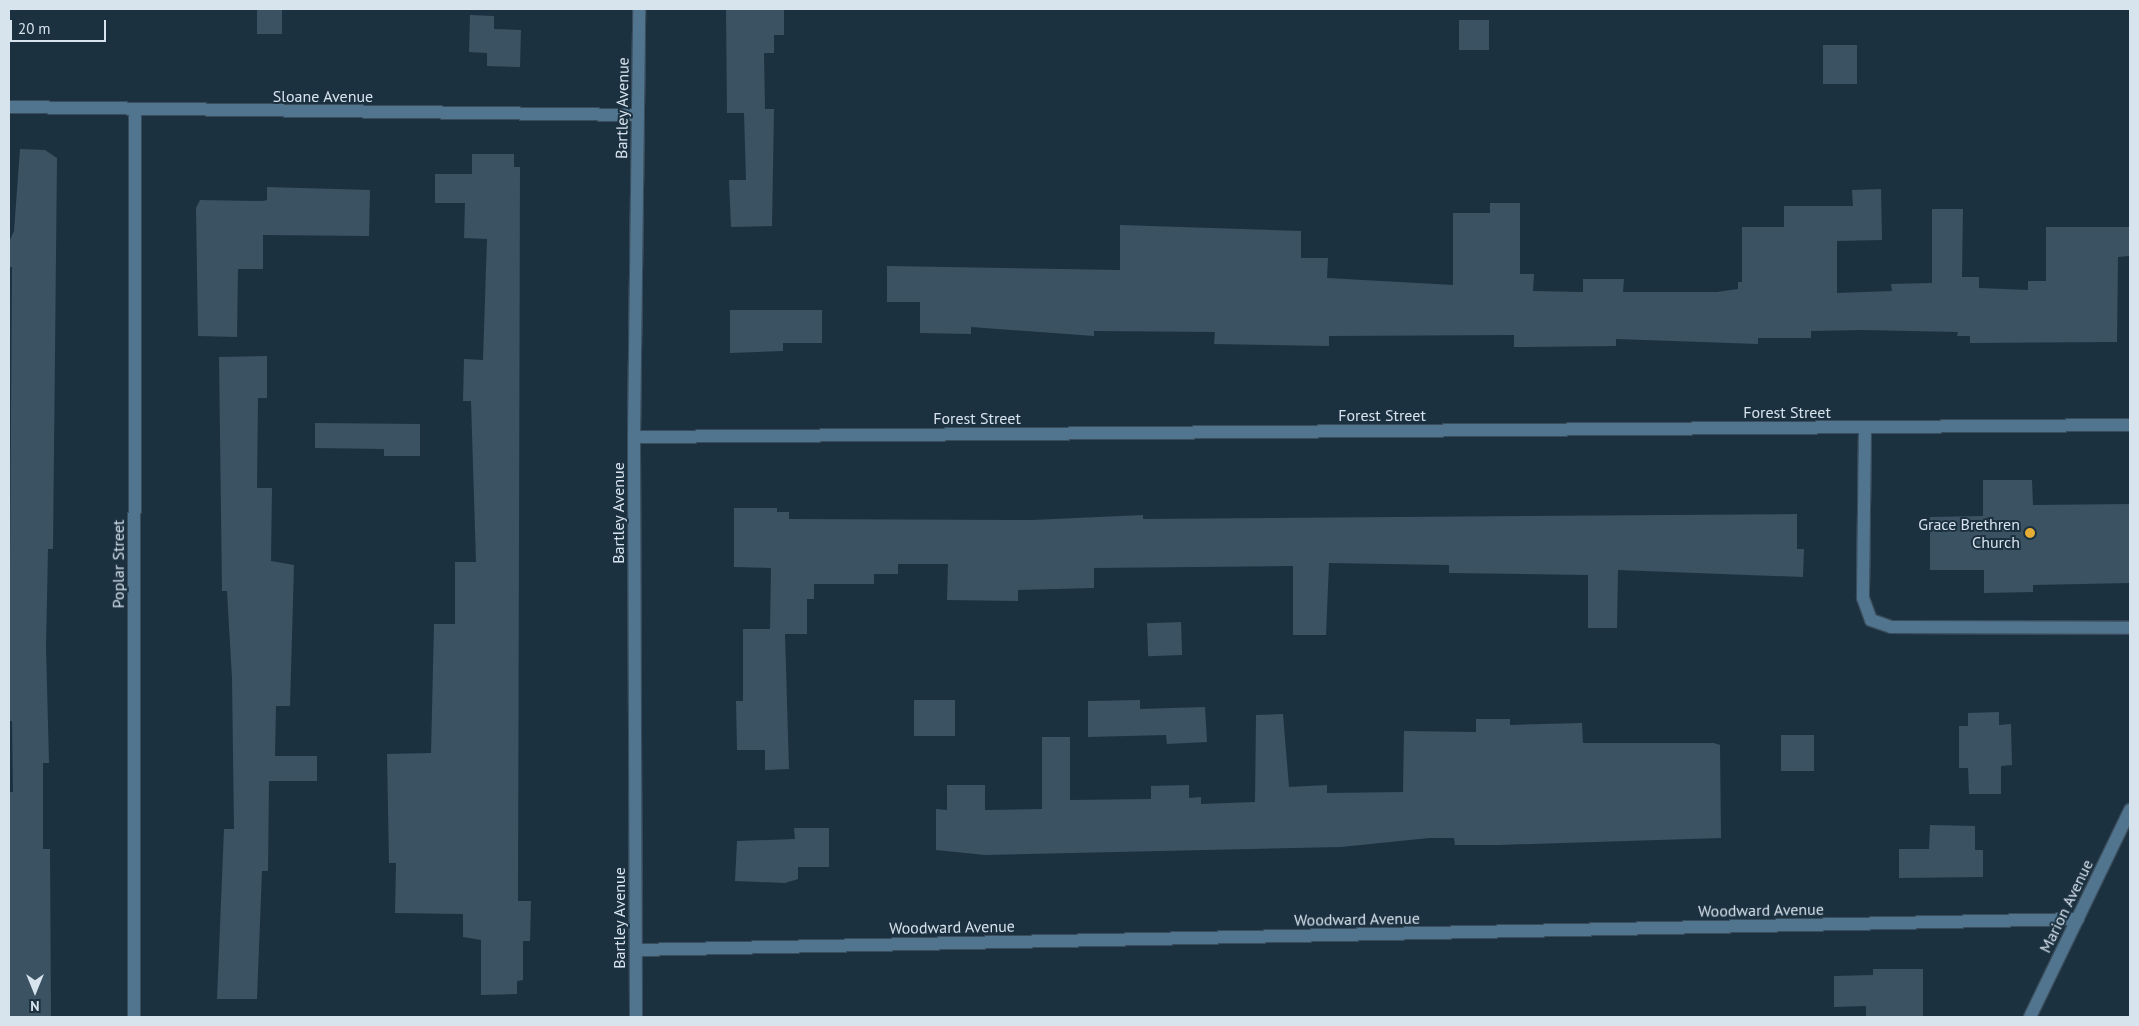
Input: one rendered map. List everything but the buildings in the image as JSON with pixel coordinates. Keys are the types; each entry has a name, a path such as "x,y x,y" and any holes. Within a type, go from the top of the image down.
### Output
{"street":[{"name":"Bartley Avenue","path":"636,1017 634,437 639,9"},
{"name":"Sloane Avenue","path":"9,107 638,115"},
{"name":"Poplar Street","path":"134,1017 135,110"},
{"name":"Forest Street","path":"634,437 2130,426"},
{"path":"1865,428 1863,598 1871,620 1892,627 2130,628"},
{"name":"Marion Avenue","path":"2030,1017 2130,810"},
{"name":"Woodward Avenue","path":"636,950 2078,919"}],"place":[{"name":"Grace Brethren Church","path":"2030,533"}]}
